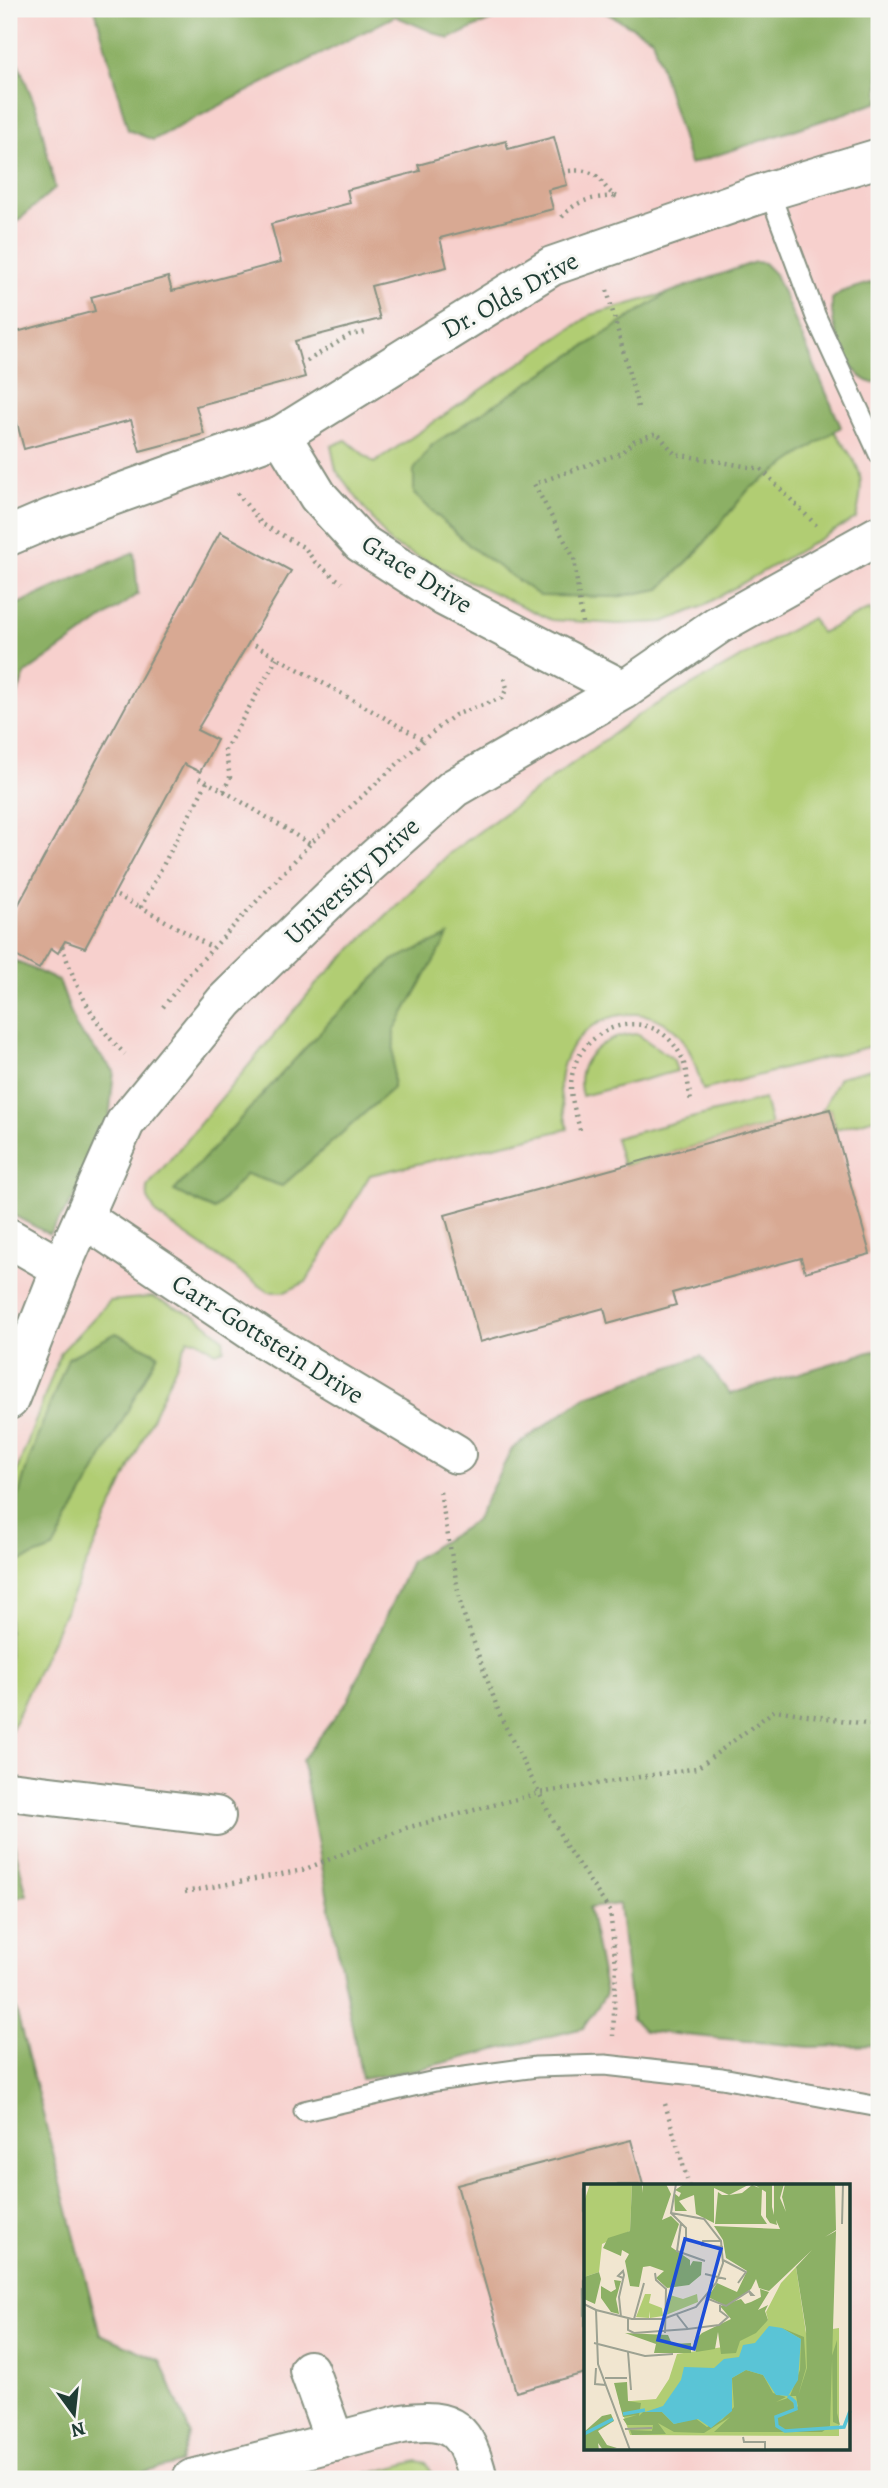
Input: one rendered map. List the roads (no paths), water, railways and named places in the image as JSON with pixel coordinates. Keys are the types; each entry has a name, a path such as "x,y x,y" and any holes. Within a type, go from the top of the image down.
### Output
{"street":[{"name":"Dr. Olds Drive","path":"281,435 390,364 552,266 769,191 879,158"},
{"path":"9,536 51,517 281,435"},
{"name":"Grace Drive","path":"281,435 318,496 362,543 445,597 624,690"},
{"name":"University Drive","path":"9,1400 61,1268 125,1124 225,1002 335,894 454,788 624,690 718,625 879,535"},
{"name":"Carr-Gottstein Drive","path":"84,1218 264,1339 456,1454"},
{"path":"9,1238 61,1268"},
{"path":"9,1791 216,1816"},
{"path":"309,2370 335,2442"},
{"path":"192,2479 426,2420 451,2425 471,2451 478,2479"}],"lane":[{"path":"769,191 816,317 879,454"},
{"path":"303,2111 435,2081 536,2067 655,2069 722,2078 879,2107"}]}
